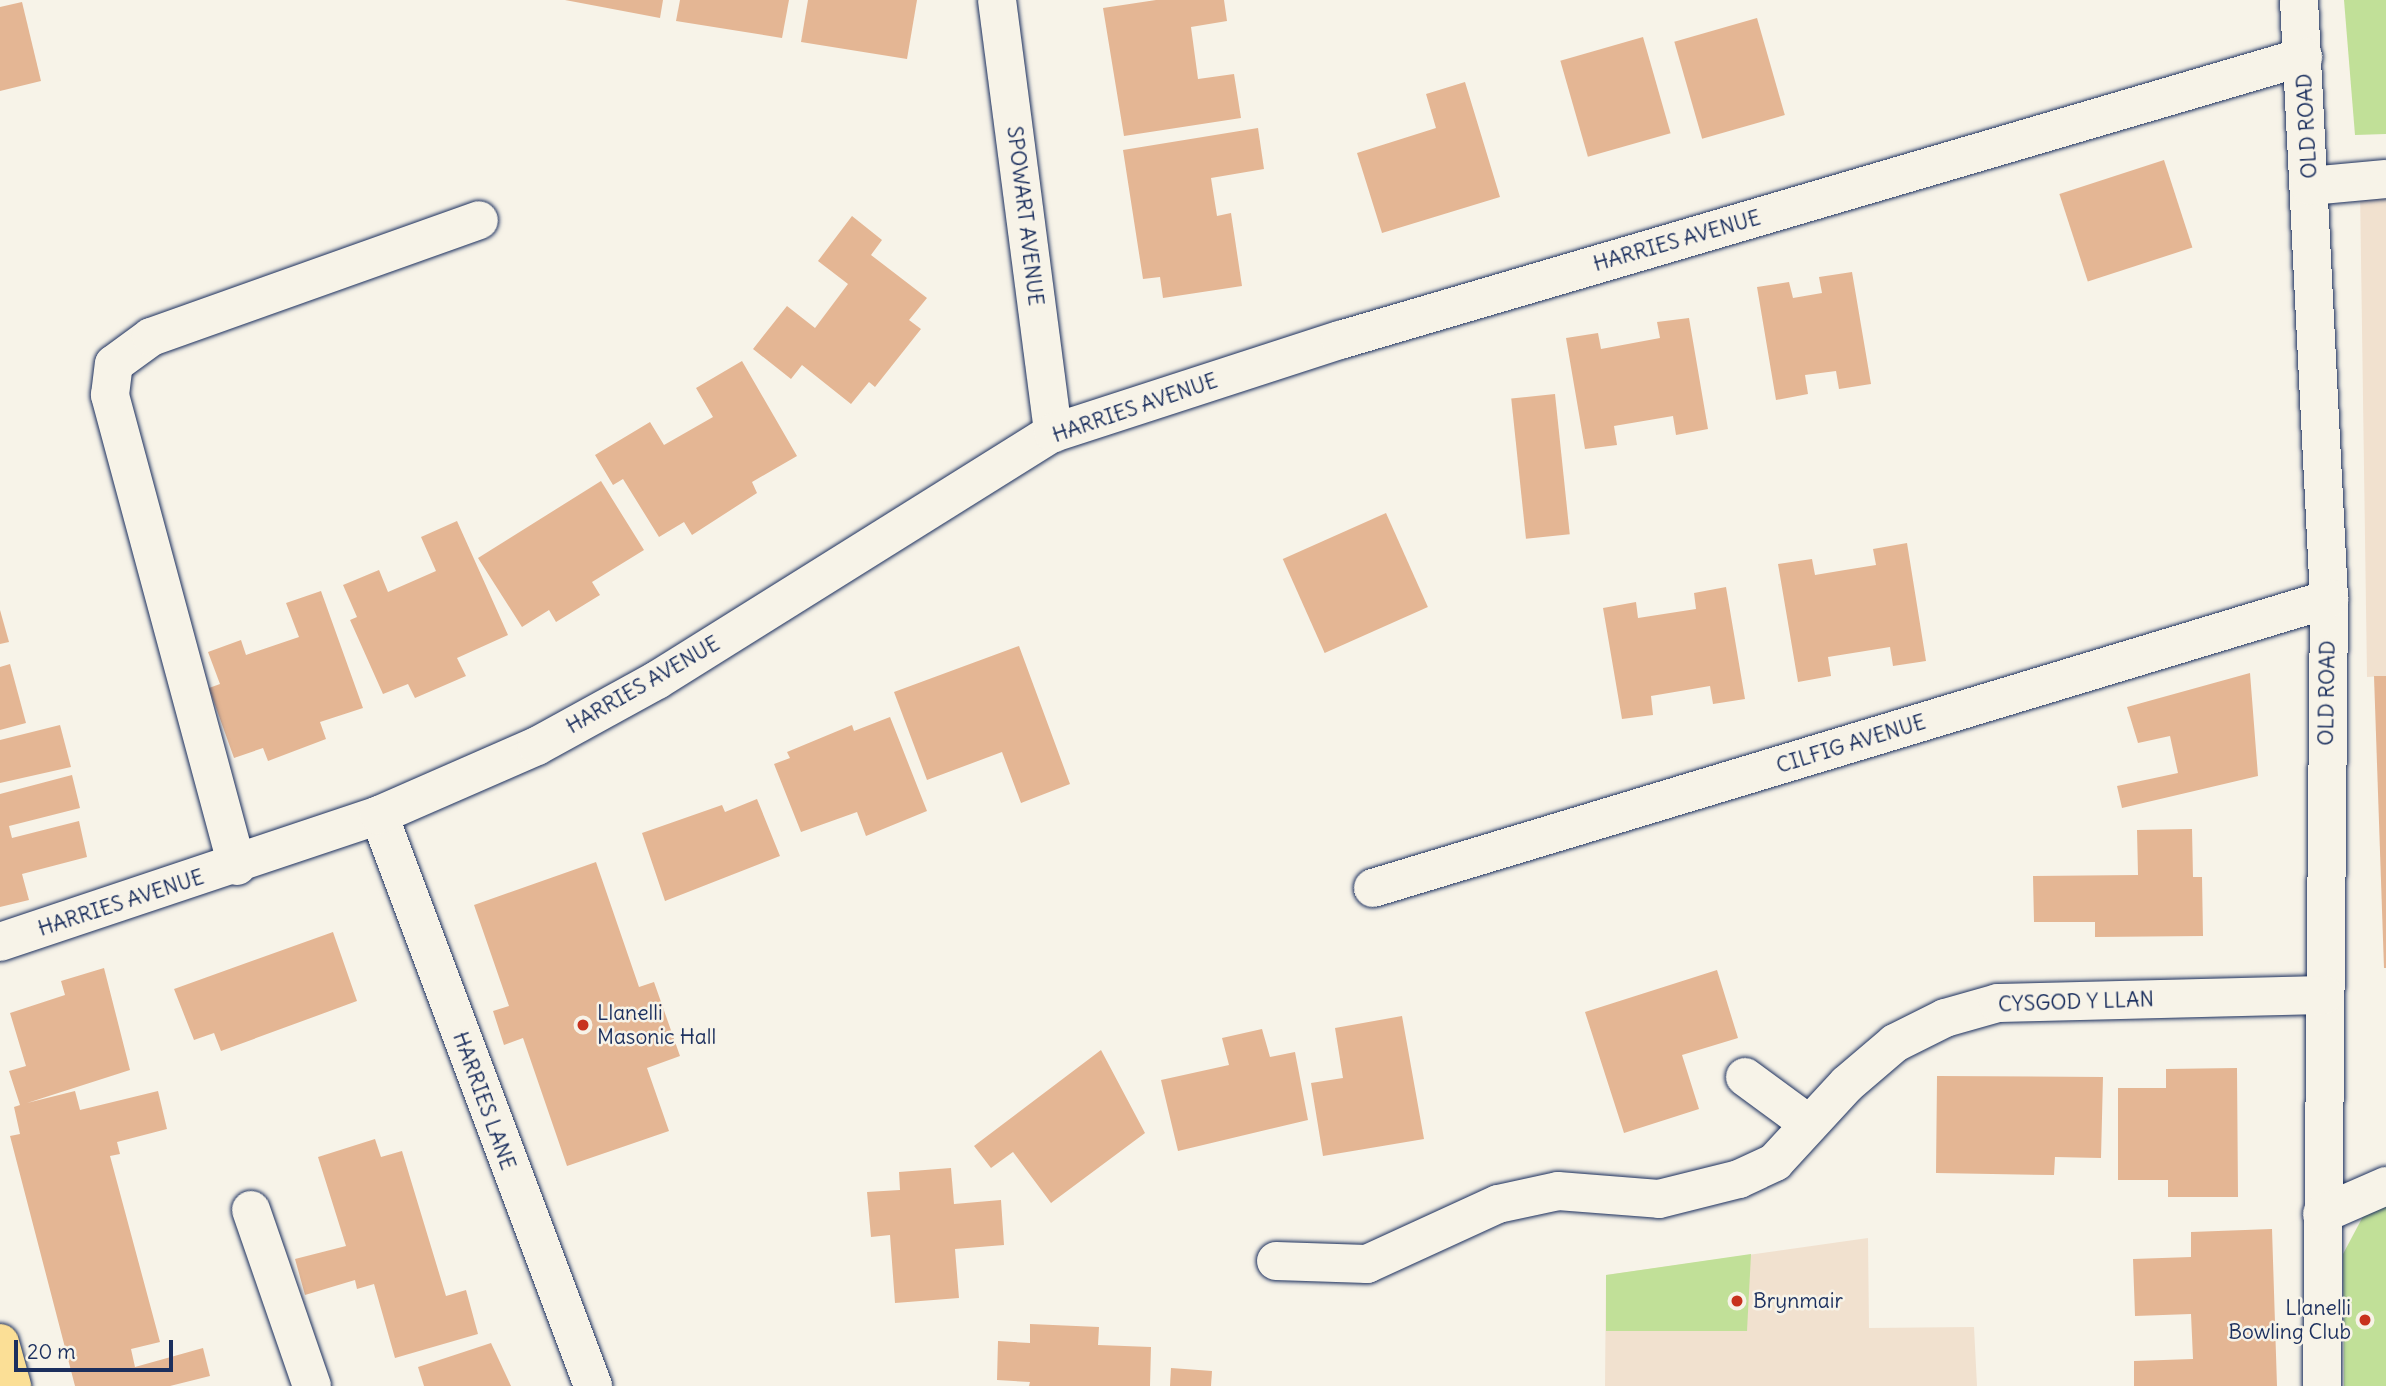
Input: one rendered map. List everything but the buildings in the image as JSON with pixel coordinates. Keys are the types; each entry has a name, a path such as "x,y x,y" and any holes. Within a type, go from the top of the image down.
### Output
{"main road":[{"path":"0,1343 12,1386"}],"street":[{"name":"SPOWART AVENUE","path":"997,0 1053,433"},
{"name":"OLD ROAD","path":"2299,0 2329,599 2322,1386"},
{"name":"HARRIES AVENUE","path":"0,942 237,866 379,815 537,746 657,680 1053,433 1353,336 2303,57"},
{"path":"2310,186 2386,179"},
{"path":"237,866 110,395 114,364 151,337 479,220"},
{"name":"CILFIG AVENUE","path":"1373,888 2329,599"},
{"name":"HARRIES LANE","path":"379,815 593,1386"},
{"name":"CYSGOD Y LLAN","path":"1276,1261 1367,1264 1498,1204 1558,1191 1659,1199 1739,1179 1775,1162 1809,1124 1895,1043 1945,1018 1998,1003 2324,995"},
{"path":"1745,1077 1809,1124"},
{"path":"2322,1214 2386,1186"},
{"path":"251,1210 312,1386"}],"shaded area":[{"path":"2386,187 2386,676 2367,677 2360,188"},
{"name":"Brynmair","path":"1868,1238 1869,1328 1974,1327 1977,1386 1605,1386 1606,1275"}],"green space":[{"path":"2344,0 2386,0 2386,134 2355,135"},
{"name":"Llanelli Bowling Club","path":"2386,1192 2386,1386 2344,1386 2343,1254 2368,1207"},
{"path":"1751,1254 1747,1331 1606,1331 1606,1275"}],"place":[{"name":"Llanelli Masonic Hall","path":"583,1025"},
{"name":"Brynmair","path":"1737,1301"},
{"name":"Llanelli Bowling Club","path":"2365,1320"}]}
